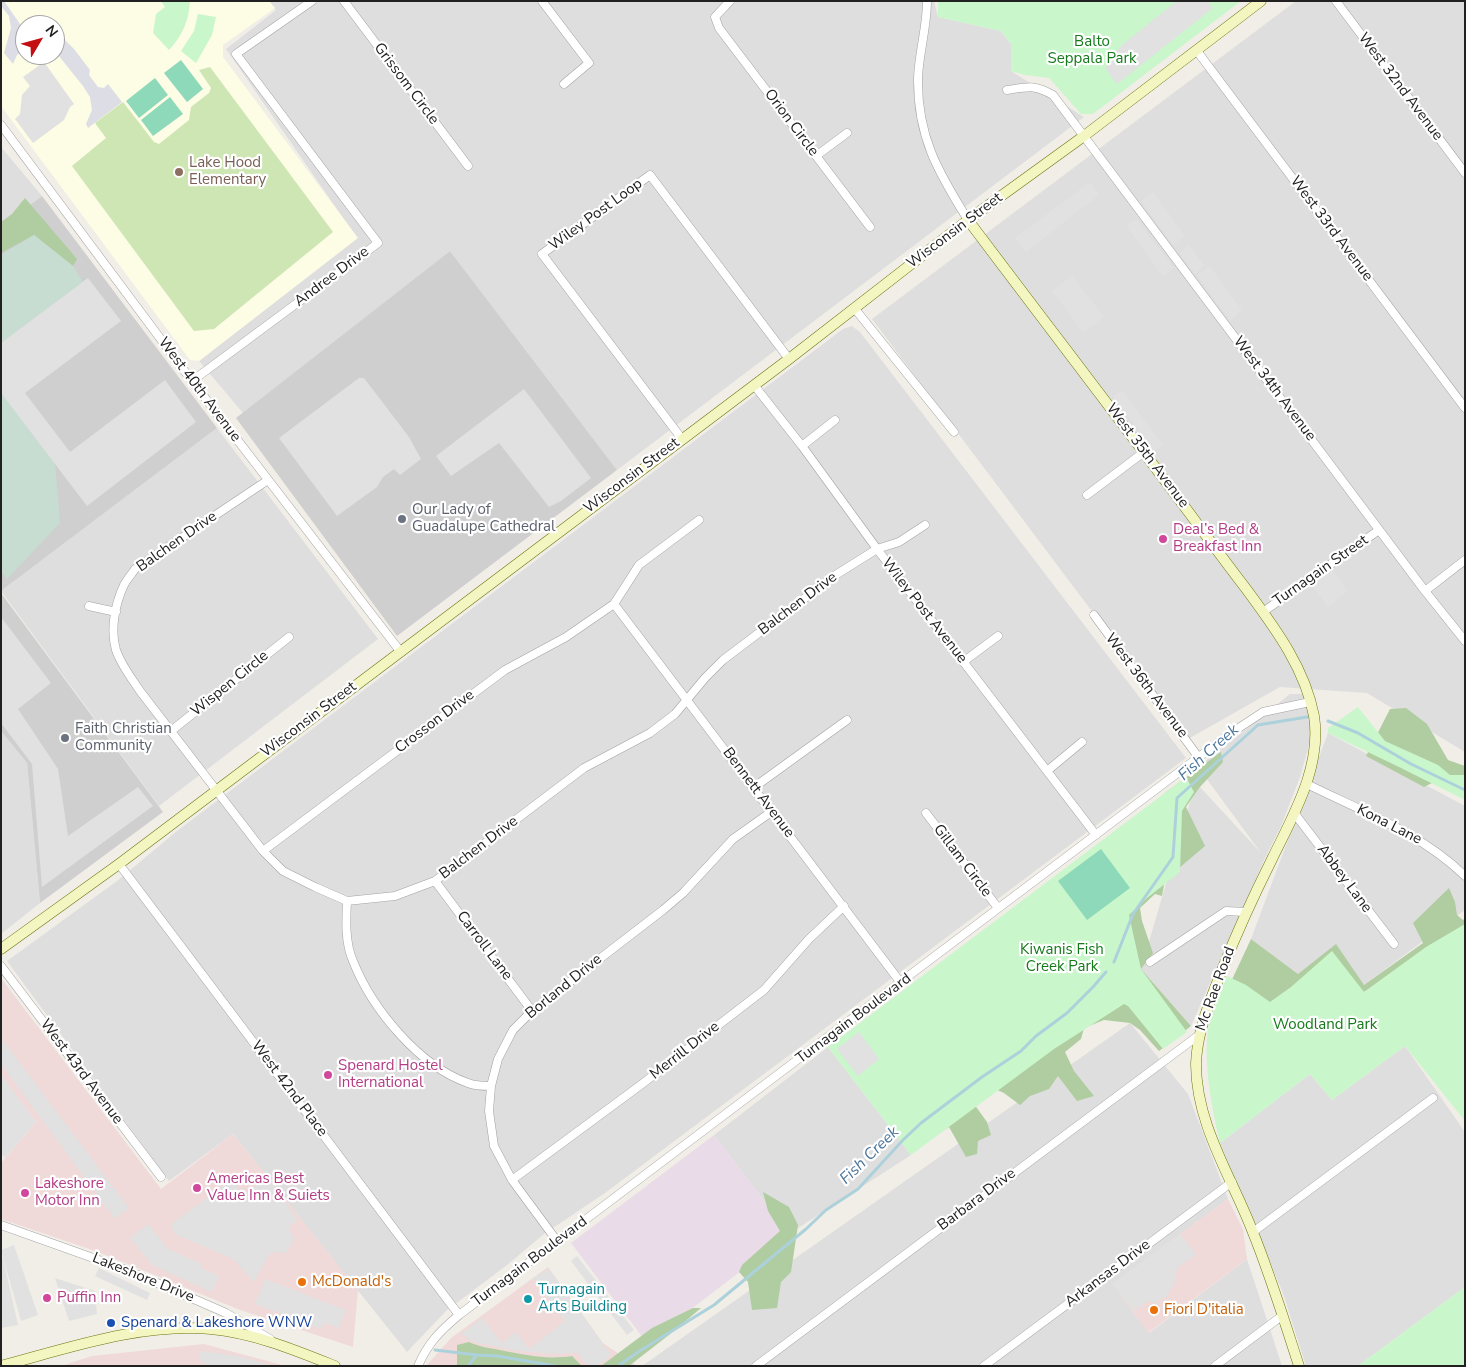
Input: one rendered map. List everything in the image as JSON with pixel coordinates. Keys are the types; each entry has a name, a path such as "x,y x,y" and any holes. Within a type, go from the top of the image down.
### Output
{"street":[{"name":"Andree Drive","path":"192,381 378,243 236,54 312,1"},
{"name":"Grissom Circle","path":"344,1 468,166"},
{"path":"542,1 589,63 564,84"},
{"name":"Orion Circle","path":"730,1 715,17 719,28 870,227"},
{"path":"928,1 918,76 922,123 928,148 940,175 968,220"},
{"name":"Wisconsin Street","path":"1,949 119,864 855,309 968,220 1084,136 1261,1"},
{"name":"West 32nd Avenue","path":"1336,1 1465,173"},
{"name":"West 33rd Avenue","path":"1197,51 1465,408"},
{"name":"West 34th Avenue","path":"1007,90 1031,86 1042,88 1053,96 1425,591 1465,641"},
{"name":"West 40th Avenue","path":"1,125 192,381 400,651"},
{"path":"816,156 847,133"},
{"name":"Wiley Post Loop","path":"682,438 542,254 650,175 789,359"},
{"name":"West 35th Avenue","path":"968,220 1263,612 1288,648 1303,678 1310,702"},
{"path":"855,309 954,432"},
{"name":"Wiley Post Avenue","path":"754,385 802,446 877,550 1096,835"},
{"path":"802,446 835,420"},
{"path":"1087,495 1144,452"},
{"name":"Balchen Drive","path":"268,480 135,569 124,584 116,612 113,626 116,651 140,691 263,851 283,871 347,901 395,896 436,881 584,768 650,733 676,714 705,678 723,660 834,576 877,550 899,542 925,524"},
{"path":"614,604 639,565 699,520"},
{"name":"Turnagain Street","path":"1263,612 1379,530"},
{"path":"1425,591 1465,560"},
{"name":"Bennett Avenue","path":"614,604 902,983"},
{"name":"Crosson Drive","path":"263,851 505,670 566,637 614,604"},
{"path":"89,606 116,612"},
{"name":"West 36th Avenue","path":"1094,615 1199,758"},
{"path":"963,662 998,636"},
{"name":"Wispen Circle","path":"171,731 289,637"},
{"name":"Turnagain Boulevard","path":"418,1366 425,1351 440,1331 459,1315 1199,758 1264,712 1310,702"},
{"name":"Mc Rae Road","path":"1299,1366 1253,1232 1206,1126 1200,1104 1196,1062 1199,1035 1212,994 1245,912 1295,814 1307,784 1316,744 1314,717 1310,702"},
{"path":"753,788 847,720"},
{"path":"1047,771 1082,742"},
{"name":"Kona Lane","path":"1307,784 1417,838 1448,860 1465,876"},
{"name":"Borland Drive","path":"558,1241 512,1180 494,1146 489,1111 491,1086 498,1059 513,1030 532,1011 663,910 682,893 733,838 771,812"},
{"name":"Gillam Circle","path":"926,813 998,908"},
{"name":"Abbey Lane","path":"1295,814 1394,944"},
{"name":"West 42nd Place","path":"119,864 459,1315"},
{"name":"Carroll Lane","path":"436,881 532,1011"},
{"path":"347,901 346,927 352,960 368,992 392,1024 420,1054 443,1071 469,1084 491,1086"},
{"name":"Merrill Drive","path":"512,1180 642,1084 764,990 809,940 844,906"},
{"path":"1150,962 1226,911 1245,912"},
{"name":"West 43rd Avenue","path":"1,966 161,1177"},
{"name":"Barbara Drive","path":"756,1366 1199,1035"},
{"path":"1253,1232 1433,1098"},
{"name":"Arkansas Drive","path":"984,1366 1232,1182"},
{"name":"Lakeshore Drive","path":"1,1225 124,1269 164,1286 226,1313 279,1344"},
{"path":"223,1331 231,1326 233,1322 226,1313"},
{"path":"1215,1366 1283,1315"},
{"path":"1,1366 144,1331 178,1328 223,1331 279,1344 335,1366"}],"shaded area":[{"name":"Lake Hood Elementary","path":"1,1 269,1 275,8 223,45 223,57 358,238 199,361 190,360 1,106"},
{"path":"1,1 4,1 15,17 15,60 13,64 4,53 11,28 9,16 1,6"},
{"path":"269,1 934,1 938,17 1001,31 1011,44 1011,71 1084,117 617,470 450,251 243,413 199,361 357,238 226,49 276,10"},
{"path":"1177,1 1208,1 1213,8 1117,84 1105,68 1114,54 1123,44"},
{"path":"1296,1 1465,1 1465,752 1367,693 1280,687 1188,739 872,319"},
{"path":"65,40 90,70 89,75 98,87 104,88 108,84 122,102 88,128 86,124 92,110 90,97 65,64"},
{"path":"40,65 46,65 74,104 70,107 64,120 33,143 15,119 20,114 22,95 30,86 23,77"},
{"path":"1,147 42,196 1,227"},
{"path":"1090,182 1099,195 1026,252 1015,238"},
{"path":"1153,192 1185,236 1173,245 1141,201"},
{"path":"42,196 217,428 1,591 1,227"},
{"path":"1136,219 1174,268 1163,277 1126,226"},
{"path":"34,235 73,266 83,282 1,343 1,255"},
{"path":"1189,245 1205,266 1195,274 1179,253"},
{"path":"450,251 617,470 397,636 236,418"},
{"path":"1210,266 1242,310 1230,321 1197,275"},
{"path":"1072,275 1104,317 1083,333 1052,291"},
{"path":"88,278 121,321 25,393 70,452 165,380 196,422 87,506 1,393 1,343"},
{"path":"852,326 860,332 1186,758 605,1193 544,1234 507,1265 446,1311 407,1352 233,1134 169,1181 7,961 117,881 177,831 843,329"},
{"path":"359,378 364,378 409,437 421,459 400,475 394,469 383,477 377,487 337,516 279,438"},
{"path":"524,389 591,478 561,501 549,507 499,443 451,476 436,456"},
{"path":"1122,390 1163,444 1154,452 1113,396"},
{"path":"1,393 55,463 60,523 7,579 1,571"},
{"path":"217,428 378,639 159,806 1,591"},
{"path":"1332,568 1348,591 1328,607 1311,585"},
{"path":"1,593 163,812 40,903 27,763 1,731"},
{"path":"1,617 51,683 18,709 58,769 68,836 138,787 153,806 42,887 32,764 1,723"},
{"path":"1290,694 1307,694 1312,734 1300,777 1281,826 1191,1026 1141,969 1190,802 1200,787 1261,853 1198,767"},
{"path":"1,731 27,763 40,903 1,934"},
{"path":"1328,733 1465,806 1465,910 1364,985 1298,974 1251,939"},
{"path":"1,978 161,1189 233,1134 358,1290 353,1347 240,1310 98,1252 1,1219 1,1163 36,1122 1,1076"},
{"path":"1130,1023 1188,1094 1228,1199 1113,1284 1149,1333 1247,1259 1282,1366 642,1366"},
{"path":"859,1032 879,1059 858,1076 837,1049"},
{"path":"1,1038 129,1208 115,1219 1,1064"},
{"path":"1405,1046 1465,1132 1465,1287 1358,1366 1306,1366 1283,1293 1220,1143 1310,1074 1332,1100"},
{"path":"828,1047 911,1155 789,1234 714,1135"},
{"path":"1,1075 36,1122 5,1158 1,1153"},
{"path":"714,1135 789,1234 647,1343 571,1243"},
{"path":"268,1177 297,1220 290,1226 289,1231 295,1238 286,1253 274,1252 268,1256 254,1282 233,1259 177,1235 170,1225 231,1180 244,1195"},
{"path":"1228,1199 1243,1229 1247,1259 1148,1333 1112,1284"},
{"path":"148,1224 168,1249 202,1264 201,1268 219,1276 212,1292 152,1265 130,1238"},
{"path":"1180,1234 1196,1255 1177,1268 1175,1282 1165,1299 1163,1297 1154,1304 1150,1300 1134,1311 1112,1284"},
{"path":"14,1245 38,1315 21,1321 1,1250"},
{"path":"577,1256 634,1330 627,1335 571,1261"},
{"path":"1,1258 3,1258 18,1325 1,1328"},
{"path":"548,1267 603,1343 637,1366 426,1366 451,1338"},
{"path":"99,1268 150,1293 147,1300 95,1276"},
{"path":"549,1269 611,1355 597,1366 588,1366 578,1353 550,1354 513,1350 474,1342 461,1334 482,1318 502,1343 516,1332 529,1349 565,1321 533,1278"},
{"path":"55,1278 95,1291 97,1314 69,1321"},
{"path":"265,1279 346,1310 339,1328 324,1323 321,1329 255,1304"},
{"path":"204,1344 286,1366 61,1366 92,1356"},
{"path":"201,1351 237,1356 274,1366 208,1366 199,1359"}],"green space":[{"path":"161,1 190,1 184,28 169,50 153,33 156,14 165,7"},
{"name":"Balto Seppala Park","path":"938,1 1241,1 1093,114 1081,114 1049,78 1011,71 1011,44 1001,31 938,17"},
{"path":"198,14 216,17 212,35 196,63 181,51 194,31"},
{"path":"181,60 203,89 187,102 164,73"},
{"path":"210,67 333,232 214,329 194,331 72,166 106,138 95,123 123,102 154,142 159,144 189,120 191,107 209,93 211,88 199,70"},
{"path":"155,78 168,95 139,118 126,101"},
{"path":"170,97 183,114 153,136 141,120"},
{"path":"25,198 77,259 73,266 34,235 1,253 1,222 12,214"},
{"path":"1358,707 1385,741 1438,765 1450,775 1465,775 1465,800 1328,733 1328,728"},
{"path":"1406,708 1427,724 1448,760 1465,766 1465,797 1434,782 1424,787 1366,756 1390,709"},
{"path":"1221,752 1223,762 1200,787 1186,807 1205,846 1165,880 1162,896 1155,894 1140,908 1142,921 1153,953 1141,969 1191,1026 1159,1051 1140,1030 1130,1023 1104,1020 1084,1028 1081,1039 1065,1052 1074,1071 1094,1096 1077,1101 1058,1076 1049,1089 1030,1096 1020,1105 995,1089 974,1104 987,1122 991,1135 978,1141 977,1154 966,1157 949,1127 912,1151 1166,792"},
{"name":"Kiwanis Fish Creek Park","path":"1186,777 1194,792 1182,811 1180,872 1129,915 1141,969 1187,1032 1163,1049 1128,1006 1124,1004 1054,1049 911,1155 828,1047"},
{"path":"1101,849 1130,888 1087,920 1058,881"},
{"path":"1449,888 1455,902 1457,915 1463,920 1465,918 1465,945 1380,993 1367,990 1321,1019 1214,1018 1251,939 1298,974 1336,944 1364,985 1423,943 1413,923"},
{"name":"Woodland Park","path":"1465,924 1465,1121 1405,1046 1332,1100 1310,1074 1220,1143 1211,1098 1207,1048 1210,1020 1227,976 1246,985 1270,1002 1291,987 1332,951 1364,992 1426,947"},
{"path":"763,1192 789,1207 798,1225 791,1272 781,1282 777,1308 752,1310 748,1282 739,1272 742,1265 780,1231 768,1211"},
{"path":"1465,1287 1465,1366 1358,1366"},
{"path":"693,1308 701,1308 629,1366 601,1366 652,1328"},
{"path":"469,1342 484,1347 536,1356 572,1356 582,1366 457,1366 457,1345"}],"waterway":[{"name":"Fish Creek","path":"1114,962 1133,914 1173,857 1177,798 1258,725 1313,716"},
{"name":"Fish Creek","path":"1328,721 1358,733 1411,764 1465,790"},
{"name":"Fish Creek","path":"618,1366 714,1305 806,1229 826,1210 858,1189 921,1123 982,1077 1021,1051 1036,1036 1067,1013 1106,972"},
{"name":"Fish Creek","path":"435,1350 497,1356 556,1366"},
{"name":"Fish Creek","path":"468,1366 476,1356"}],"place":[{"name":"Lake Hood Elementary","path":"179,172"},
{"name":"Our Lady of Guadalupe Cathedral","path":"402,519"},
{"name":"Deal’s Bed & Breakfast Inn","path":"1163,539"},
{"name":"Faith Christian Community","path":"65,738"},
{"name":"Spenard Hostel International","path":"328,1075"},
{"name":"Americas Best Value Inn & Suiets","path":"197,1188"},
{"name":"Lakeshore Motor Inn","path":"25,1193"},
{"name":"McDonald's","path":"302,1282"},
{"name":"Puffin Inn","path":"47,1298"},
{"name":"Turnagain Arts Building","path":"528,1299"},
{"name":"Fiori D'italia","path":"1154,1310"},
{"name":"Spenard & Lakeshore WNW","path":"111,1323"}]}
